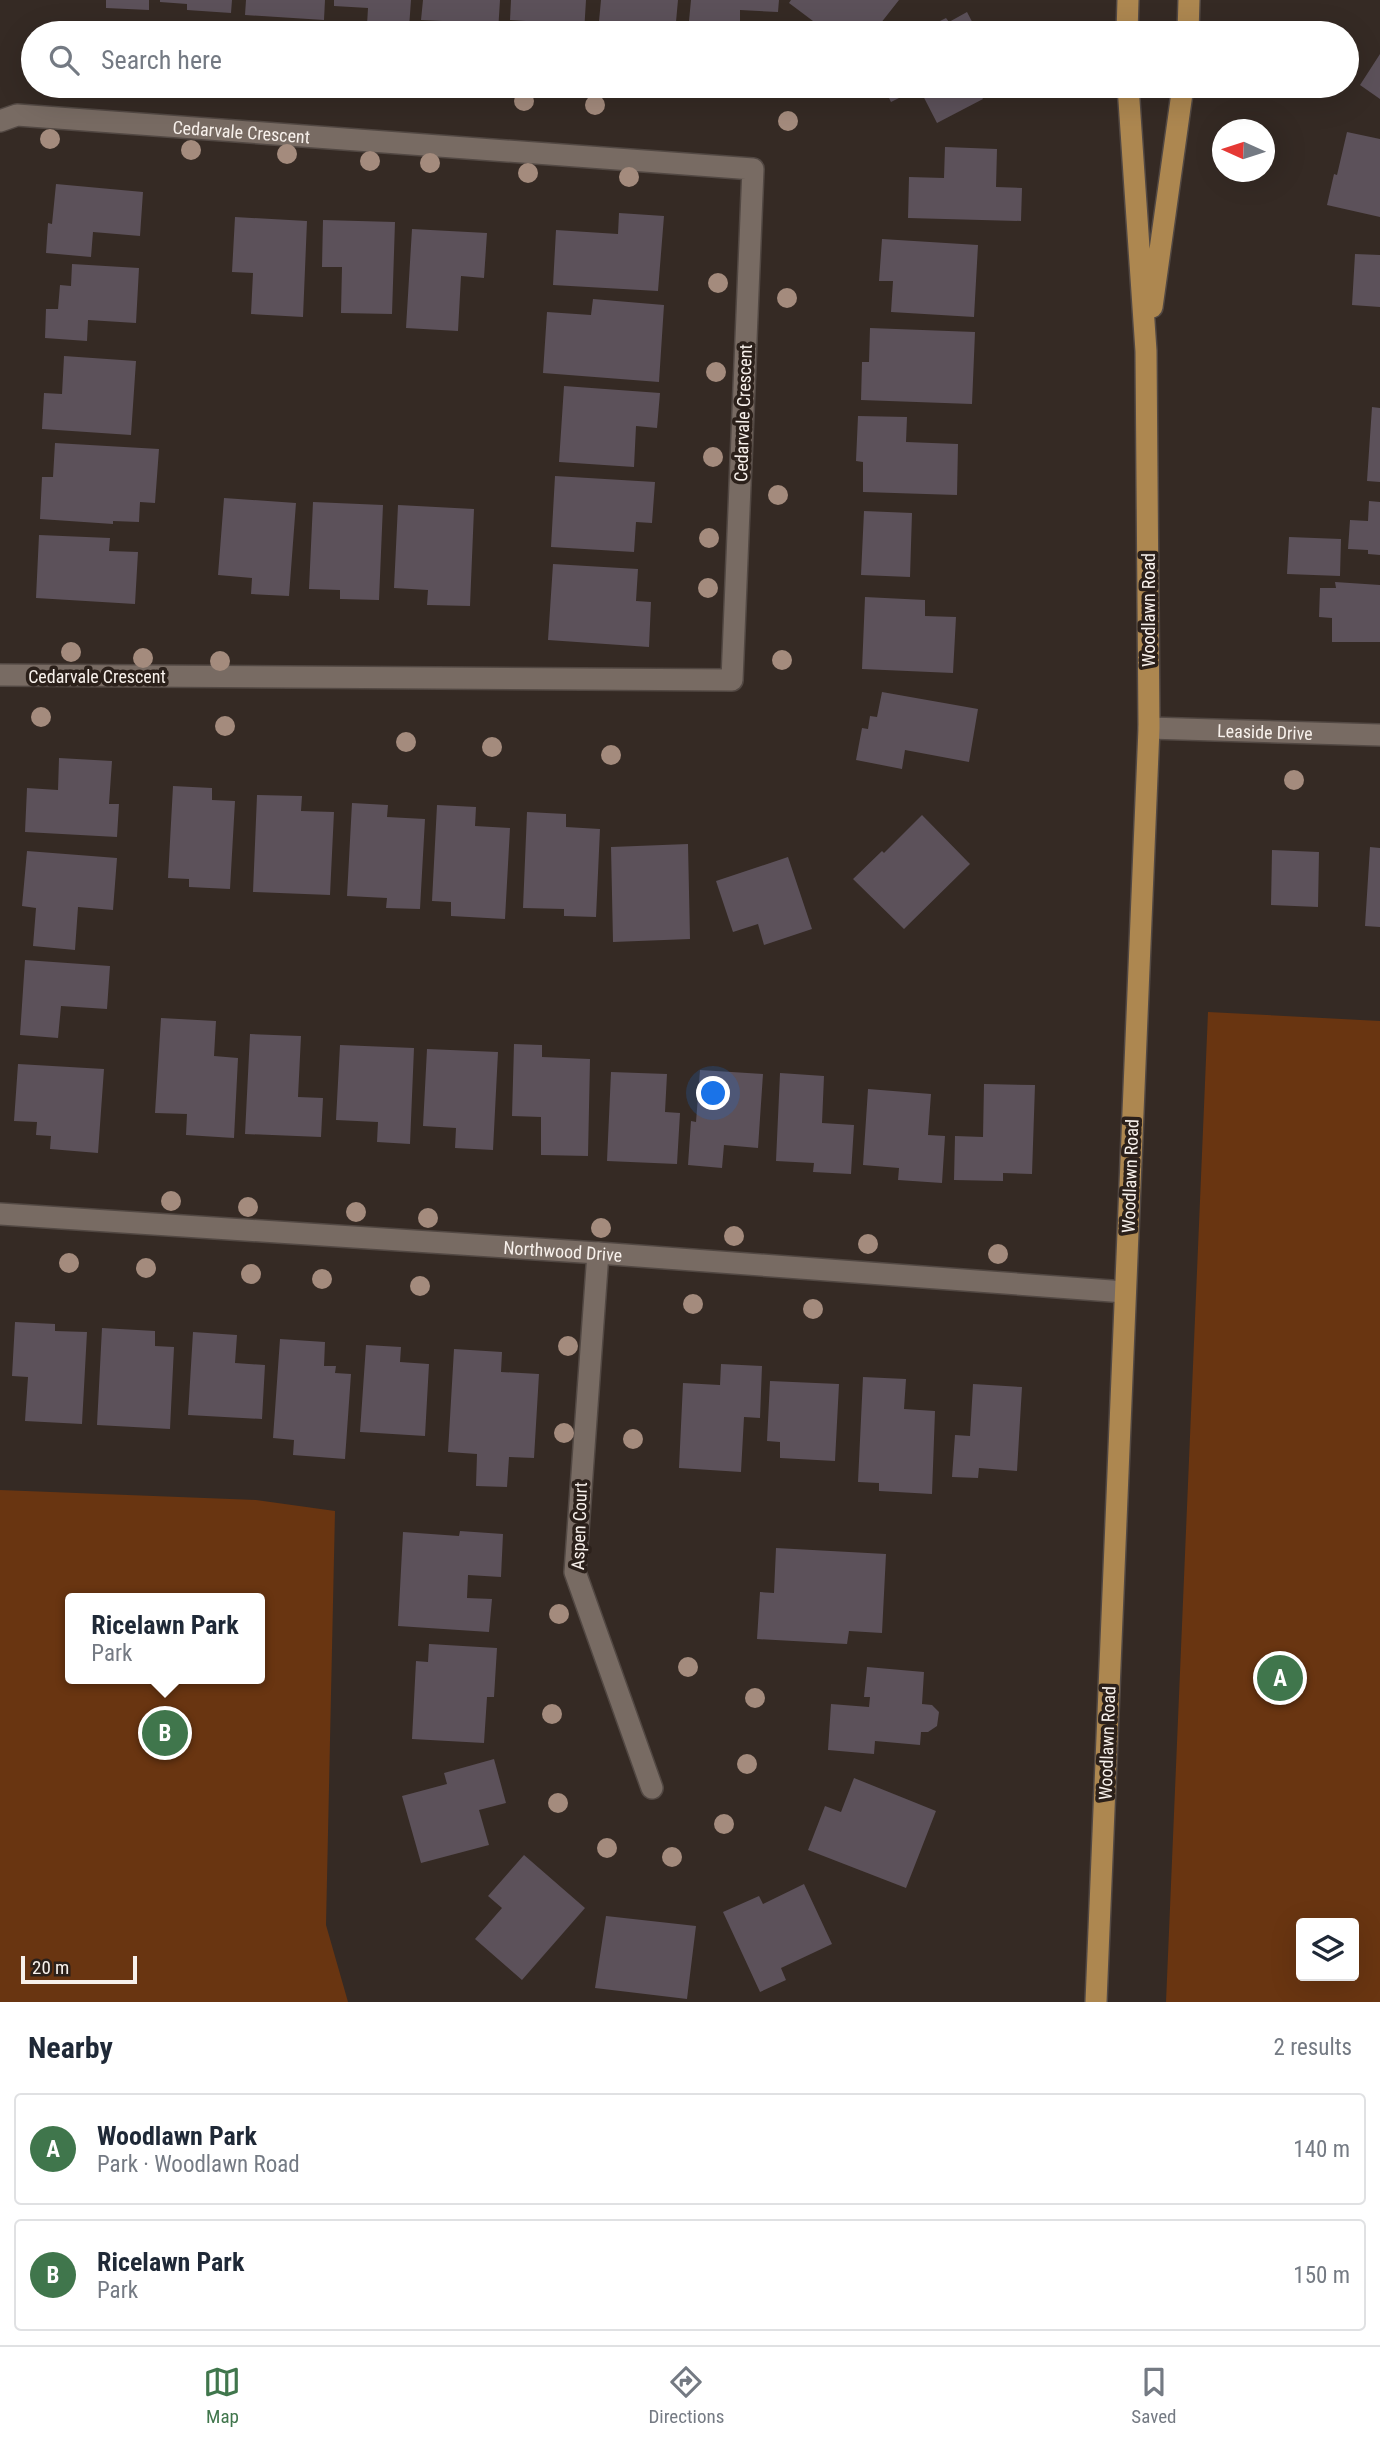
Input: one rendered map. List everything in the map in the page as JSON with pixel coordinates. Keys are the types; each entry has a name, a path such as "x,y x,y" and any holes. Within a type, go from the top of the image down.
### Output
{"main road":[{"path":"1127,21 1128,0"},
{"path":"1188,21 1189,0"},
{"name":"Woodlawn Road","path":"1096,2002 1149,728 1146,351 1129,98"},
{"name":"Woodlawn Road","path":"1146,351 1181,98"}],"street":[{"name":"Cedarvale Crescent","path":"0,121 17,116 753,169 732,680 0,675"},
{"name":"Leaside Drive","path":"1149,728 1380,735"},
{"name":"Northwood Drive","path":"0,1214 598,1253 1125,1292"},
{"name":"Aspen Court","path":"598,1253 575,1572 652,1788"}],"shaded area":[{"path":"1208,1012 1380,1021 1380,2002 1166,2002"},
{"path":"0,1490 256,1500 335,1511 326,1925 348,2002 0,2002"}],"building":[{"path":"106,0 149,0 149,10 106,8"},
{"path":"160,0 232,0 231,13 187,10 187,4"},
{"path":"246,0 325,0 324,20 245,15"},
{"path":"334,0 411,0 410,21 367,21 368,8 334,6"},
{"path":"423,0 500,0 499,21 421,20"},
{"path":"511,0 586,0 585,21 510,20"},
{"path":"601,0 678,0 676,21 599,21"},
{"path":"691,0 779,0 778,12 740,10 740,21 689,21"},
{"path":"791,0 899,0 882,21 813,21 789,3"},
{"path":"967,12 972,21 951,21"},
{"path":"1380,54 1380,99 1360,85"},
{"path":"924,98 983,99 937,123"},
{"path":"1347,132 1380,139 1380,217 1327,205"},
{"path":"945,147 997,149 996,187 1022,188 1021,221 908,218 909,177 944,178"},
{"path":"56,184 143,192 140,236 93,232 91,257 46,253 48,223 52,224"},
{"path":"619,213 664,216 658,291 553,285 556,230 618,234"},
{"path":"235,217 307,221 303,317 251,314 253,273 232,272"},
{"path":"323,220 395,222 392,314 341,313 342,267 322,267"},
{"path":"412,229 487,233 484,278 461,276 458,331 406,328"},
{"path":"882,239 978,245 974,317 891,312 893,281 879,281"},
{"path":"1355,254 1380,255 1380,307 1352,305"},
{"path":"72,264 139,268 136,323 88,320 87,341 45,338 46,309 58,309 60,285 71,286"},
{"path":"593,299 664,305 659,382 543,373 547,312 591,315"},
{"path":"870,328 975,332 972,404 861,400 862,362 869,362"},
{"path":"64,356 136,361 131,435 42,429 44,393 62,394"},
{"path":"564,386 660,393 657,428 636,426 634,467 559,462"},
{"path":"1372,407 1380,408 1380,482 1367,481"},
{"path":"858,416 907,417 906,442 958,444 957,495 863,492 863,462 856,461"},
{"path":"55,443 159,449 155,503 140,502 139,522 113,521 113,524 40,519 42,477 53,477"},
{"path":"555,476 655,482 652,523 636,522 634,552 551,547"},
{"path":"224,498 296,503 289,596 251,594 252,578 218,575"},
{"path":"1369,501 1380,502 1380,555 1368,554 1368,550 1348,549 1350,520 1368,521"},
{"path":"313,502 383,505 379,600 340,599 340,590 309,589"},
{"path":"398,505 474,509 470,606 427,605 428,590 394,588"},
{"path":"864,511 912,513 910,577 861,575"},
{"path":"39,535 110,538 109,551 138,552 135,604 36,598"},
{"path":"1289,537 1341,539 1340,576 1287,574"},
{"path":"553,564 638,569 636,601 651,602 649,647 548,640"},
{"path":"1335,582 1380,585 1380,642 1332,642 1332,618 1319,617 1320,588 1336,588"},
{"path":"865,597 925,600 925,616 956,617 953,673 862,669"},
{"path":"882,692 978,709 969,762 905,750 902,769 856,760 862,728 868,729 870,716 877,717"},
{"path":"59,758 112,761 109,804 119,804 117,837 25,832 27,788 58,790"},
{"path":"173,786 212,788 212,800 235,801 230,889 189,887 189,879 168,878"},
{"path":"257,795 302,796 301,811 334,812 330,895 253,892"},
{"path":"352,803 388,805 387,817 425,819 420,909 386,908 387,898 347,896"},
{"path":"437,805 476,807 475,826 510,828 505,919 451,916 451,902 432,901"},
{"path":"527,812 566,814 566,827 600,829 596,917 564,916 564,909 523,908"},
{"path":"922,815 970,864 904,929 853,879"},
{"path":"688,844 690,939 613,942 611,847"},
{"path":"1370,847 1380,848 1380,927 1365,926"},
{"path":"1272,850 1319,852 1318,907 1271,905"},
{"path":"27,851 117,858 113,910 78,907 75,950 33,946 36,908 22,906"},
{"path":"788,857 812,929 764,945 758,924 733,932 716,881"},
{"path":"25,960 110,966 107,1009 61,1006 58,1038 20,1035"},
{"path":"161,1018 216,1021 214,1056 238,1058 234,1138 186,1135 187,1114 155,1113"},
{"path":"250,1034 301,1036 298,1097 323,1098 321,1137 245,1134"},
{"path":"514,1044 542,1045 542,1057 590,1059 588,1156 541,1155 541,1117 512,1116"},
{"path":"340,1045 414,1048 410,1144 377,1142 378,1122 336,1120"},
{"path":"427,1049 498,1052 493,1150 455,1148 456,1128 423,1126"},
{"path":"18,1064 104,1069 98,1153 50,1149 51,1136 36,1135 37,1122 14,1121"},
{"path":"700,1070 763,1074 758,1148 724,1145 722,1168 688,1165 691,1121 696,1122"},
{"path":"611,1072 667,1074 665,1112 680,1113 677,1164 607,1161"},
{"path":"780,1073 824,1076 822,1123 854,1125 851,1174 813,1172 814,1163 776,1161"},
{"path":"984,1084 1035,1085 1032,1174 1003,1173 1003,1181 954,1180 955,1136 983,1137"},
{"path":"868,1089 931,1094 928,1135 945,1136 942,1183 898,1180 899,1168 863,1165"},
{"path":"15,1322 55,1324 55,1331 87,1332 82,1424 25,1421 28,1377 12,1376"},
{"path":"102,1328 155,1331 155,1346 174,1347 170,1429 97,1425"},
{"path":"193,1332 237,1335 235,1363 265,1365 262,1419 188,1415"},
{"path":"280,1339 325,1342 324,1366 336,1366 335,1373 351,1374 345,1459 293,1455 294,1440 273,1438"},
{"path":"366,1345 401,1347 400,1362 429,1364 425,1436 360,1432"},
{"path":"454,1349 502,1352 501,1372 539,1374 534,1458 509,1457 507,1487 476,1486 477,1454 448,1452"},
{"path":"721,1364 762,1366 760,1418 744,1417 741,1472 679,1468 683,1383 720,1385"},
{"path":"863,1377 906,1379 904,1409 935,1411 932,1494 879,1491 879,1483 858,1482"},
{"path":"770,1381 839,1384 835,1461 780,1458 780,1442 767,1441"},
{"path":"973,1384 1022,1387 1017,1471 979,1468 978,1478 952,1477 955,1435 970,1436"},
{"path":"460,1531 503,1534 501,1577 468,1575 467,1598 492,1599 489,1632 398,1626 403,1532 459,1536"},
{"path":"776,1548 886,1554 882,1633 849,1631 847,1644 757,1639 760,1592 774,1593"},
{"path":"429,1644 497,1648 494,1697 487,1697 484,1743 412,1739 416,1661 428,1662"},
{"path":"867,1667 924,1672 922,1704 932,1705 939,1712 937,1726 928,1732 921,1732 920,1745 875,1741 874,1754 828,1750 831,1704 869,1707 870,1697 864,1697"},
{"path":"494,1759 506,1803 479,1810 489,1845 421,1863 402,1796 447,1784 444,1773"},
{"path":"854,1778 936,1811 906,1888 808,1850 825,1806 841,1812"},
{"path":"524,1855 585,1908 522,1980 475,1939 502,1908 488,1896"},
{"path":"804,1884 832,1944 781,1968 786,1980 760,1992 723,1912 759,1896 763,1904"},
{"path":"606,1916 696,1926 687,1999 595,1988"}],"place":[{"name":"Woodlawn Park","path":"1280,1678"},
{"name":"Ricelawn Park","path":"165,1733"}]}
